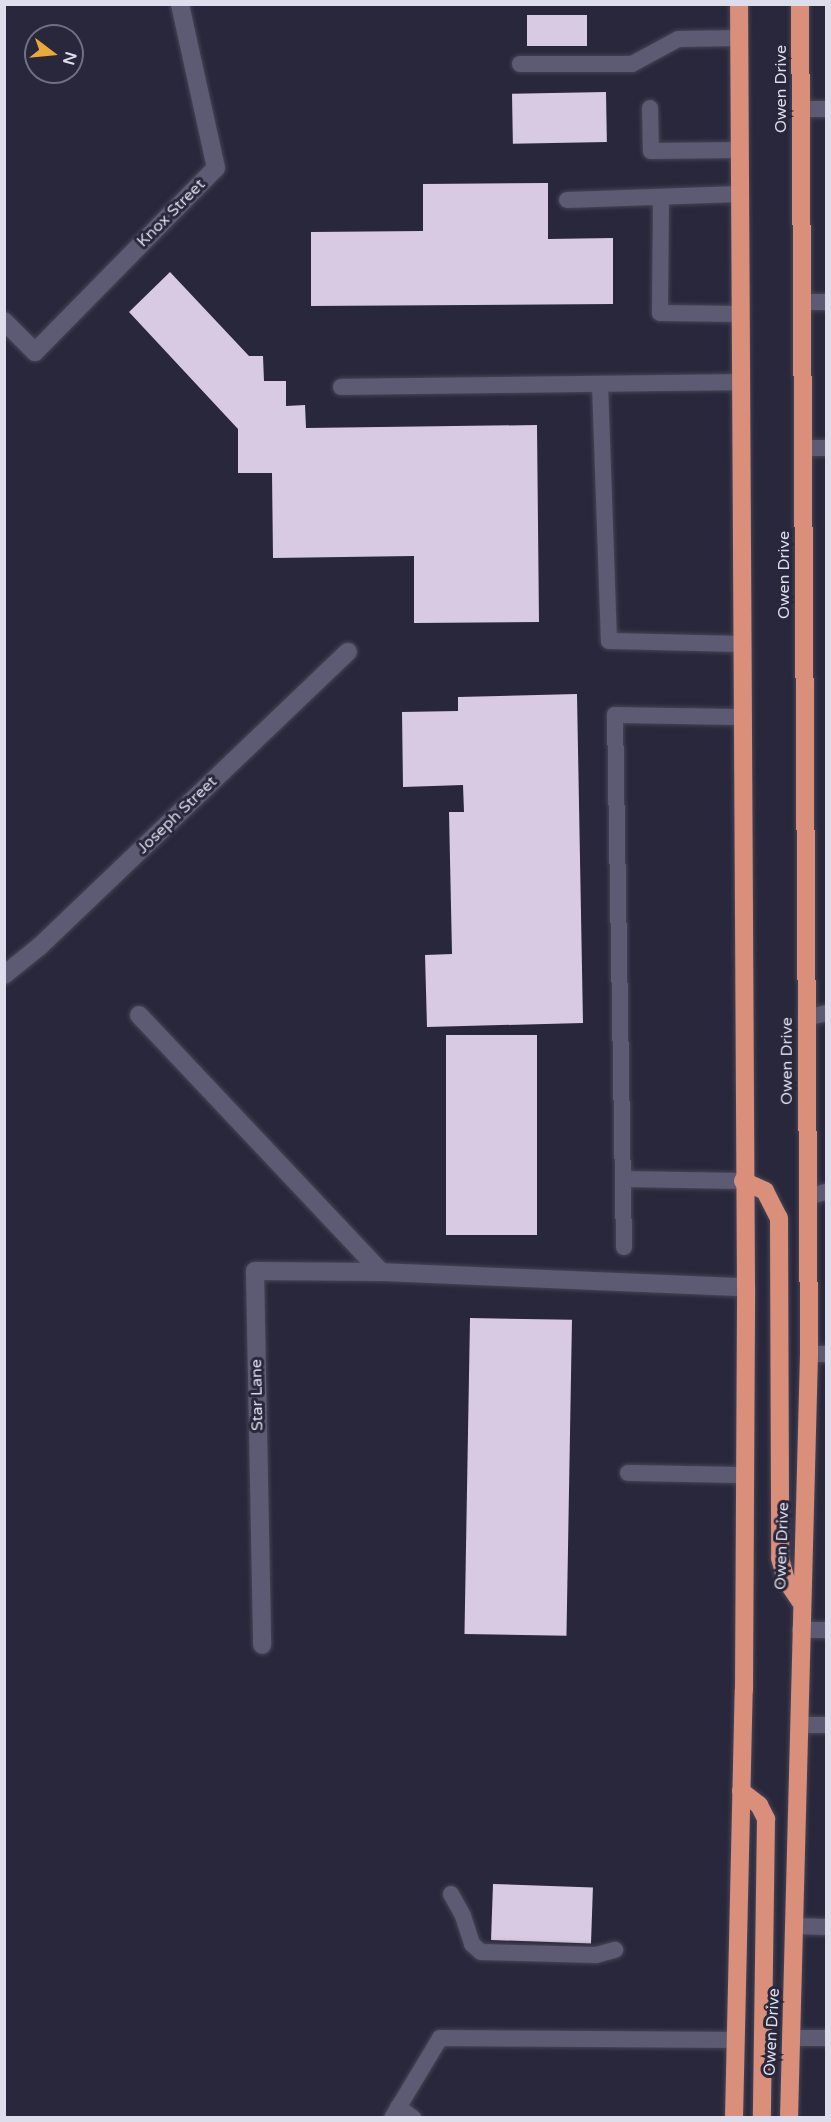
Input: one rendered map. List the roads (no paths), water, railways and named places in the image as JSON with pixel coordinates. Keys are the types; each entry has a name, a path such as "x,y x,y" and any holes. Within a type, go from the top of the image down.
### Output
{"highway":[{"path":"734,2118 741,1791 746,1287 743,1181 744,717 739,4"},
{"name":"Owen Drive","path":"789,2118 796,1926 800,1601 818,1354 807,1197 800,4"},
{"path":"743,1181 765,1191 779,1218 780,1558 786,1580 800,1601"},
{"path":"741,1791 759,1805 766,1819 762,2118"}],"street":[{"name":"Knox Street","path":"4,321 35,352 216,168 180,4"},
{"name":"Joseph Street","path":"4,975 40,946 348,652"},
{"path":"139,1015 381,1272"},
{"name":"Star Lane","path":"262,1645 255,1271 381,1272 746,1287"}],"lane":[{"path":"520,64 632,64 678,39 739,38"},
{"path":"650,108 651,151 740,150"},
{"path":"801,109 826,109"},
{"path":"567,200 739,194"},
{"path":"661,197 660,313 740,314"},
{"path":"802,302 826,302"},
{"path":"340,387 740,382"},
{"path":"600,384 609,641 743,644"},
{"path":"803,448 826,448"},
{"path":"624,1247 615,715 744,717"},
{"path":"806,1018 826,1013"},
{"path":"622,1179 743,1181"},
{"path":"807,1197 826,1192"},
{"path":"628,1473 745,1475"},
{"path":"800,1630 826,1630"},
{"path":"799,1725 826,1725"},
{"path":"451,1894 463,1916 472,1944 482,1952 596,1955 615,1950"},
{"path":"796,1926 826,1927"},
{"path":"413,2118 395,2112 440,2038 735,2040"},
{"path":"791,2038 826,2038"}]}
